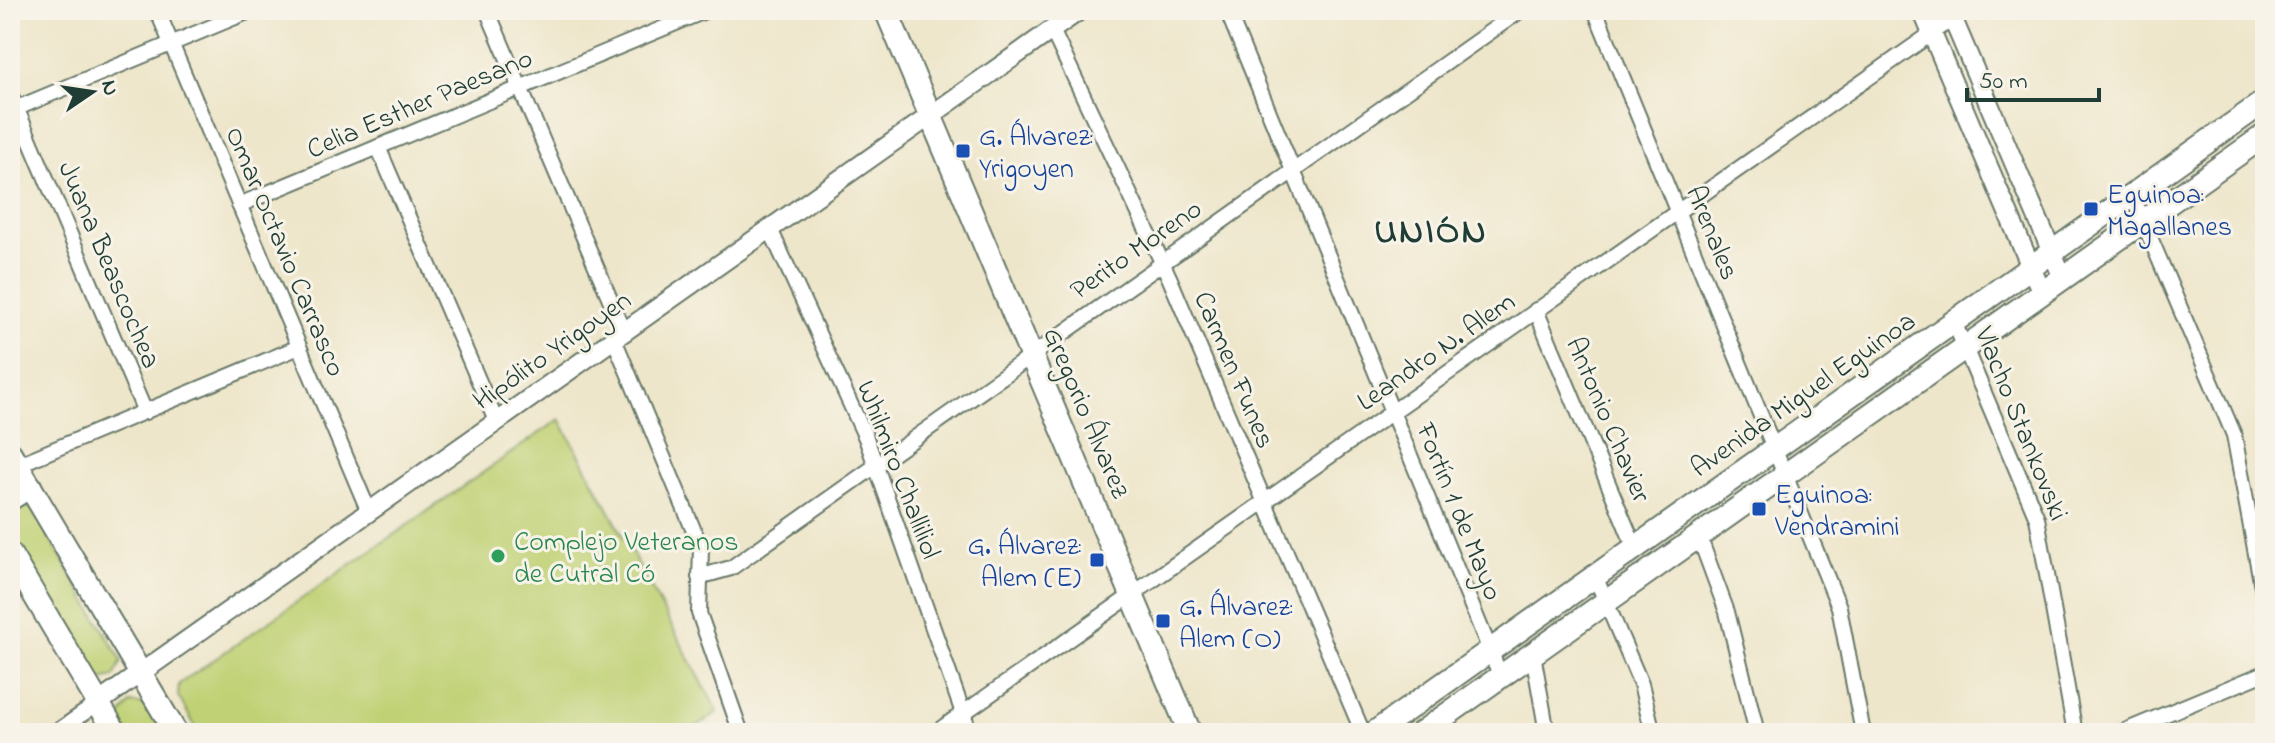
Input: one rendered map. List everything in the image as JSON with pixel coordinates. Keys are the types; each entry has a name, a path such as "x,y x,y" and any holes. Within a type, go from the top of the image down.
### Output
{"main road":[{"name":"Gregorio Álvarez","path":"886,10 1190,733"},
{"name":"Avenida Miguel Eguinoa","path":"1374,733 2265,101"},
{"name":"Avenida Miguel Eguinoa","path":"1430,730 2265,135"},
{"path":"14,459 176,733"},
{"path":"10,499 30,486"},
{"path":"10,554 116,733"}],"street":[{"name":"Omar Octavio Carrasco","path":"157,10 369,512"},
{"path":"13,110 252,10"},
{"path":"487,10 697,535 701,548 699,613 741,733"},
{"name":"Celia Esther Paesano","path":"239,205 707,10"},
{"name":"Hipólito Yrigoyen","path":"55,733 1080,10"},
{"name":"Fortín 1 de Mayo","path":"1227,10 1501,677"},
{"name":"Perito Moreno","path":"699,577 731,568 1161,261 1521,10"},
{"name":"Arenales","path":"1595,10 1842,619 1863,733"},
{"path":"1922,10 2042,293"},
{"path":"1956,13 2063,278"},
{"name":"Leandro N. Alem","path":"935,733 1932,34 1956,13"},
{"name":"Carmen Funes","path":"1052,30 1161,261 1363,733"},
{"name":"Juana Beascochea","path":"10,93 13,110 145,412"},
{"path":"378,147 496,421"},
{"path":"2132,195 2237,445 2265,603"},
{"name":"Whilmiro Challiliol","path":"770,229 866,438 970,733"},
{"name":"Antonio Chavier","path":"1536,310 1635,548"},
{"name":"Vlacho Stankovski","path":"1954,322 2040,529 2075,733"},
{"path":"14,459 145,412 299,347"},
{"path":"1699,536 1723,599 1757,733"},
{"path":"1595,576 1641,684 1653,733"},
{"path":"1533,654 1547,733"},
{"path":"2120,733 2265,673"},
{"path":"1421,700 1430,730"}],"green space":[{"name":"Complejo Veteranos de Cutral Có","path":"560,419 718,712 687,733 199,733 178,696 179,684"},
{"path":"21,505 32,508 122,661 114,677 102,680 87,669 10,539 10,509"},
{"path":"131,703 148,705 167,733 124,733 120,716"}],"place":[{"name":"G. Álvarez: Yrigoyen","path":"963,151"},
{"name":"Eguinoa: Magallanes","path":"2091,209"},
{"name":"Eguinoa: Vendramini","path":"1759,509"},
{"name":"Complejo Veteranos de Cutral Có","path":"498,556"},
{"name":"G. Álvarez: Alem (E)","path":"1097,560"},
{"name":"G. Álvarez: Alem (O)","path":"1163,621"}],"district":[{"name":"UNIÓN","path":"1431,229"}]}
